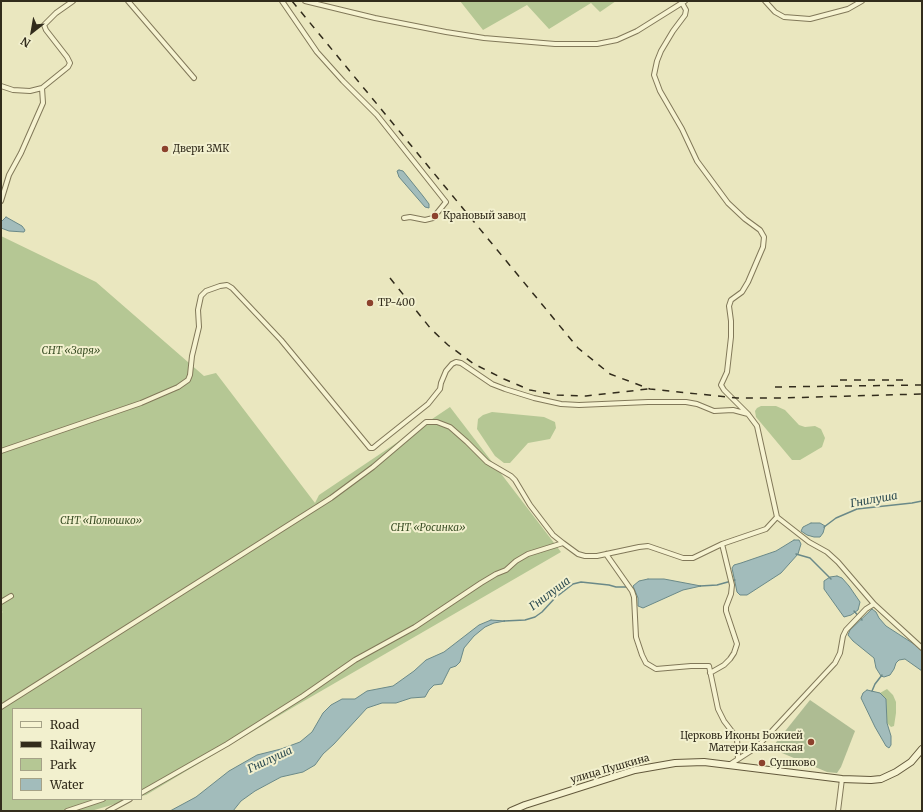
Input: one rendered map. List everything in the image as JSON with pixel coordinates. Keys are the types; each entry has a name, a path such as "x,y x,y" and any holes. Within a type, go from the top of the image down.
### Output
{"main road":[{"name":"улица Пушкина","path":"511,811 596,782 652,766 675,763 704,762 842,779 871,780 888,777 904,768 922,750"}],"street":[{"path":"1,86 13,90 30,91 42,88 68,67 70,63 67,57 46,30 44,25 56,13 72,1"},
{"path":"128,1 194,78"},
{"path":"284,1 317,52 377,115 446,202 433,218 425,220 410,217 404,218"},
{"path":"305,1 375,18 446,32 484,38 555,44 597,44 617,40 637,31 684,2 686,10 685,15 672,31 661,51 654,75 660,91 682,129 697,161 728,202 745,220 760,230 764,237 763,247 748,282 742,292 730,300 728,306 731,321 731,338 727,372 722,384 724,390 748,414 757,426 777,517 809,542 828,552 874,604 922,648"},
{"path":"765,1 775,12 784,18 810,19 848,9 862,1"},
{"path":"1,201 10,175 43,103 42,88"},
{"path":"1,451 141,403 178,387 188,380 199,327 198,310 201,296 206,291 227,285 232,288 281,340 370,448 373,448 428,404 440,389 446,371 456,362 461,363 492,384 534,398 561,404 580,405 686,402 714,410 733,410 748,414"},
{"path":"1,707 331,498 373,467 426,422 437,422 450,427 487,462 515,480 530,504 553,535 578,554 585,556 597,556 648,546 683,558 693,558 722,544 766,529 777,517"},
{"path":"142,792 227,744 303,696 356,660 415,627 481,583 506,570 516,561 528,554 563,543"},
{"path":"710,673 724,665 730,659 737,644 726,611 732,585 722,544"},
{"path":"606,554 632,591 634,597 636,636 646,663 656,668 709,666 718,708 724,721 737,738 738,759"},
{"path":"1,602 11,596"},
{"path":"729,766 757,747 835,662 840,653 843,636 846,630 866,609 874,604"},
{"path":"838,811 842,779"},
{"path":"67,811 100,800"},
{"path":"119,800 123,802"},
{"path":"108,811 128,800"}],"green space":[{"path":"460,1 616,1 600,12 591,3 549,29 527,5 483,30"},
{"path":"1,236 96,282 204,376 216,373 315,503 319,495 450,407 561,552 297,705 146,795 142,796 142,708 12,708 12,800 129,800 91,811 1,811 1,615 3,611 1,613"},
{"path":"761,406 776,406 785,410 799,425 805,427 815,426 821,429 825,438 822,447 800,460 792,460 756,417 755,411"},
{"path":"492,412 544,417 555,422 556,428 550,439 528,443 510,463 504,463 495,456 477,429 478,419 483,415"},
{"path":"887,689 893,695 896,702 894,726 891,727 887,723 886,699 880,693"},
{"path":"810,700 855,731 841,767 837,773 827,772 782,753 774,745"}],"water":[{"path":"397,171 403,171 423,196 429,204 429,208 425,207 399,177"},
{"path":"6,217 22,226 25,230 24,232 9,231 1,228 1,222"},
{"path":"811,523 820,523 825,526 820,537 807,535 801,531 803,527"},
{"path":"794,540 799,540 801,544 798,554 781,573 747,595 740,595 737,592 732,568 734,565 776,551"},
{"path":"837,576 842,578 860,602 858,610 851,615 844,617 824,589 824,581 830,577"},
{"path":"648,579 664,579 701,586 683,590 643,608 638,606 638,598 633,586 639,581"},
{"path":"872,609 886,626 917,646 922,651 922,671 905,659 899,660 896,663 890,675 884,677 881,676 876,668 874,658 848,635 850,630"},
{"path":"491,620 505,621 494,623 485,627 474,636 464,648 460,662 456,666 450,668 442,684 434,685 425,697 411,698 396,703 382,703 367,708 323,754 315,765 303,772 281,777 255,791 241,801 233,811 170,811 196,797 229,771 257,755 281,749 300,742 312,732 323,713 331,705 342,699 355,699 367,691 393,686 414,671 426,660 444,652 479,625"},
{"path":"867,690 880,693 886,699 887,723 891,736 891,745 889,748 886,746 875,727 861,698 863,693"}],"waterway":[{"name":"Гнилуша","path":"824,527 836,518 857,509 922,501"},
{"path":"796,554 810,558 831,579"},
{"name":"Гнилуша","path":"700,586 717,585 735,580"},
{"name":"Гнилуша","path":"504,621 525,620 535,617 555,598 573,584 581,582 616,587 628,587"},
{"path":"854,611 862,620"},
{"path":"872,691 882,675"}],"railway":[{"path":"292,1 578,348 610,374 650,389 737,398 922,394"},
{"path":"390,278 431,329 448,345 474,364 504,379 530,390 557,395 586,396 648,389"},
{"path":"840,380 906,380"},
{"path":"775,387 922,385"}],"place":[{"name":"Двери ЗМК","path":"165,149"},
{"name":"Крановый завод","path":"435,216"},
{"name":"ТР-400","path":"370,303"},
{"name":"Церковь Иконы Божией Матери Казанская","path":"811,742"},
{"name":"Сушково","path":"762,763"}],"park label":[{"name":"СНТ «Заря»","path":"71,351"},
{"name":"СНТ «Полюшко»","path":"101,521"},
{"name":"СНТ «Росинка»","path":"428,528"}]}
